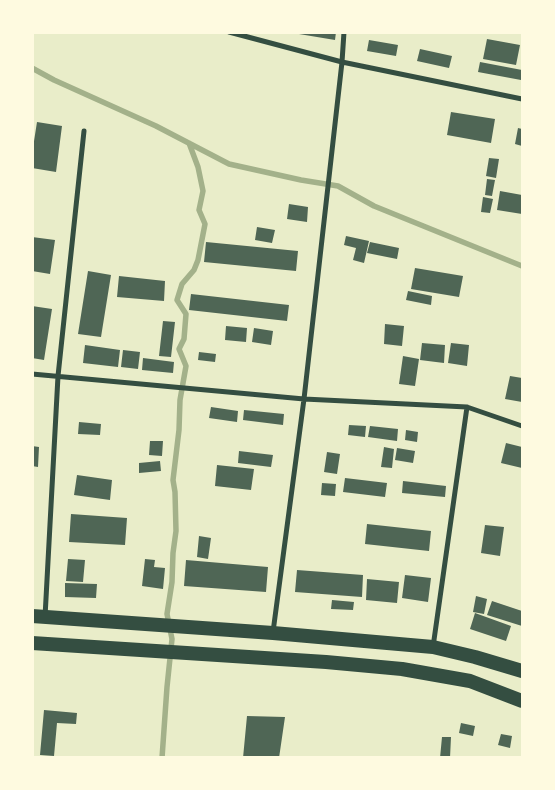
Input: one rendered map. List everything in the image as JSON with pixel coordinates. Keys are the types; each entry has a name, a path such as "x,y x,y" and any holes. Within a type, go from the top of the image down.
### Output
{"highway":[{"path":"39,617 273,632 432,648 522,670"},
{"path":"32,643 326,662 402,669 470,681 522,701"}],"street":[{"path":"229,32 342,62 522,99"},
{"path":"273,632 304,400 344,32"},
{"path":"39,617 58,376 84,131"},
{"path":"32,374 304,400 467,407 522,426"},
{"path":"432,648 467,407"}],"building":[{"path":"299,32 336,32 335,40 299,34"},
{"path":"487,39 520,45 516,65 483,59"},
{"path":"369,40 398,45 396,56 367,51"},
{"path":"420,49 452,56 449,68 417,61"},
{"path":"480,62 522,70 521,80 478,72"},
{"path":"451,112 495,119 491,143 447,135"},
{"path":"37,122 62,126 56,172 32,168 32,154"},
{"path":"518,128 522,129 522,146 515,144"},
{"path":"489,158 499,159 496,178 486,176"},
{"path":"487,179 495,180 492,196 485,195"},
{"path":"500,191 522,195 522,214 497,210"},
{"path":"483,197 493,199 490,213 481,212"},
{"path":"289,204 308,207 307,222 287,219"},
{"path":"257,227 275,230 272,243 255,240"},
{"path":"346,236 369,241 364,263 353,260 356,248 344,245"},
{"path":"32,237 55,240 50,274 32,271"},
{"path":"206,242 298,251 296,271 204,262"},
{"path":"370,242 399,248 397,259 367,253"},
{"path":"415,268 463,276 459,297 411,289"},
{"path":"88,271 111,275 101,337 78,334"},
{"path":"119,276 165,281 164,301 117,297"},
{"path":"408,291 432,296 431,305 406,300"},
{"path":"191,294 289,305 287,321 189,310"},
{"path":"32,306 52,309 44,360 32,358"},
{"path":"163,321 175,322 171,357 159,356"},
{"path":"385,324 404,326 402,346 384,344"},
{"path":"226,326 247,328 246,342 225,340"},
{"path":"254,328 273,331 271,345 252,342"},
{"path":"422,343 445,345 444,363 420,360"},
{"path":"451,343 469,345 467,366 448,363"},
{"path":"85,345 120,350 118,367 83,363"},
{"path":"123,350 140,352 138,369 121,367"},
{"path":"199,352 216,354 215,362 198,360"},
{"path":"403,356 419,359 415,386 399,384"},
{"path":"143,358 174,362 173,373 142,370"},
{"path":"510,376 522,378 522,402 505,399"},
{"path":"211,407 238,411 237,422 209,418"},
{"path":"244,410 284,414 283,425 243,420"},
{"path":"79,422 101,424 100,435 78,434"},
{"path":"349,425 366,426 365,437 348,435"},
{"path":"370,426 398,429 397,441 368,437"},
{"path":"406,430 418,432 417,442 405,440"},
{"path":"150,441 163,441 162,456 149,455"},
{"path":"506,443 522,447 522,468 501,463"},
{"path":"32,446 39,447 38,467 32,466"},
{"path":"384,447 394,449 392,468 381,467"},
{"path":"397,448 415,451 413,463 395,460"},
{"path":"239,451 273,455 271,467 238,463"},
{"path":"327,452 340,454 337,474 324,472"},
{"path":"160,461 161,471 139,473 139,463"},
{"path":"217,465 254,469 251,490 215,486"},
{"path":"77,475 112,480 110,500 74,495"},
{"path":"345,478 387,483 385,497 343,492"},
{"path":"403,481 446,486 445,497 402,493"},
{"path":"322,483 336,484 335,496 321,495"},
{"path":"71,514 127,518 125,545 69,542"},
{"path":"367,524 431,531 429,551 365,544"},
{"path":"485,525 504,527 500,556 481,553"},
{"path":"199,536 211,538 208,559 197,557"},
{"path":"68,559 85,560 83,582 66,581"},
{"path":"145,559 155,560 154,567 165,568 163,589 142,586"},
{"path":"186,560 268,567 266,592 184,586"},
{"path":"297,570 363,575 362,597 295,592"},
{"path":"405,575 431,578 428,602 402,598"},
{"path":"367,579 399,582 397,603 366,600"},
{"path":"65,583 97,584 96,598 65,597"},
{"path":"476,596 487,599 484,614 473,612"},
{"path":"332,600 354,602 353,610 331,609"},
{"path":"492,601 522,611 522,626 487,615"},
{"path":"475,613 511,626 506,641 470,629"},
{"path":"44,710 77,713 76,724 57,723 54,756 40,755"},
{"path":"247,716 285,717 279,758 243,758"},
{"path":"461,723 475,726 473,736 459,733"},
{"path":"501,734 512,736 510,748 498,745"},
{"path":"442,737 451,737 450,758 440,758"}],"waterway":[{"path":"32,68 54,80 156,126 229,164 338,186 374,206 522,266"},
{"path":"162,758 172,639 167,614 172,582 176,531 173,480 179,430 180,400 186,366 179,349 184,339 186,314 177,300 182,284 194,270 198,260 205,224 199,210 203,191 198,167 189,143"}]}
